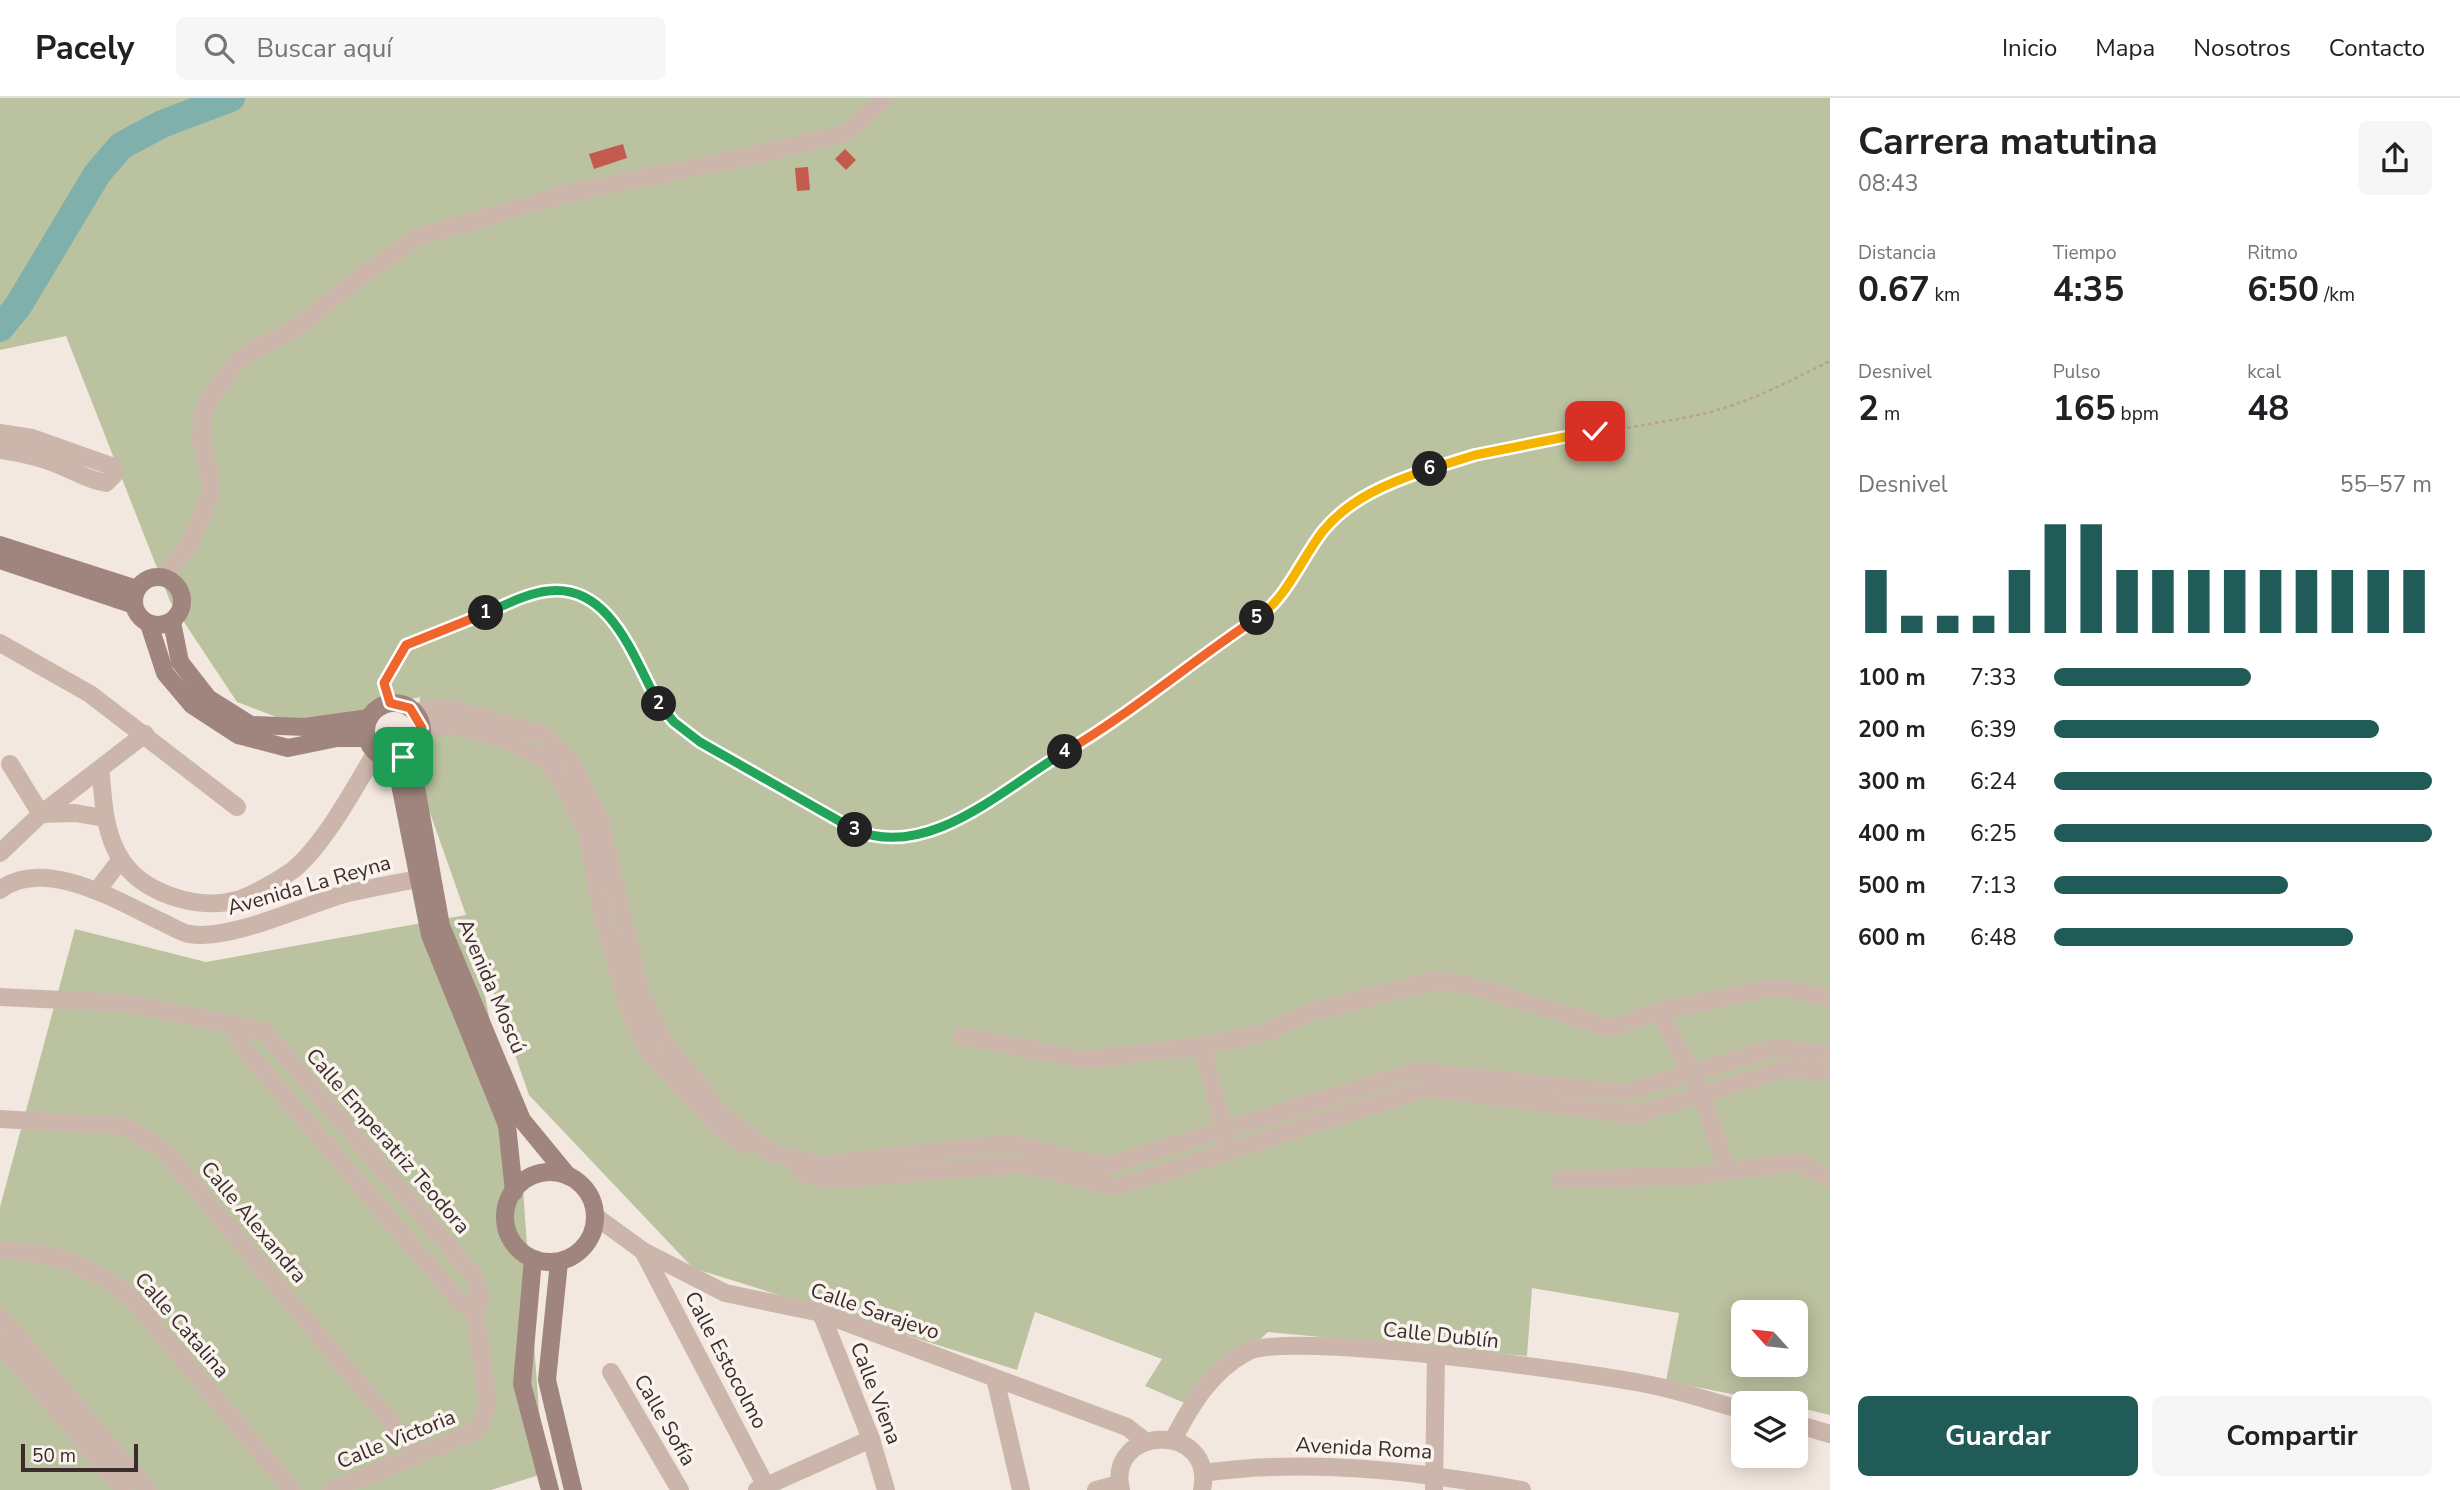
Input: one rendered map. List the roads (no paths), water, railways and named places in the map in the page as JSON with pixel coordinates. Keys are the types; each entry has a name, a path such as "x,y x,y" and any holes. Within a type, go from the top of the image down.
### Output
{"street":[{"path":"163,577 189,545 210,497 210,478 201,438 202,416 217,388 240,358 301,325 357,279 418,237 566,194 847,133 885,98"},
{"path":"0,433 32,438 111,466 114,475 106,483 82,478 62,466 25,453 0,450"},
{"path":"0,545 136,597"},
{"path":"0,560 136,597"},
{"path":"369,718 305,727 251,725 208,698 180,662 172,622 181,609 181,593 170,580 163,577 148,579 136,597 136,613 149,624 165,673 192,705 238,735 288,748 337,738 372,745 402,756 417,747 419,720"},
{"path":"149,624 172,622"},
{"path":"0,643 90,694 237,807"},
{"path":"372,745 369,718 374,711 390,703 404,705 419,720 455,725 508,740 547,761 564,785 600,853 603,917 637,1006 650,1054 721,1129 779,1167 829,1180 895,1164 1009,1143 1105,1166 1416,1071 1622,1093 1776,1048 1830,1054"},
{"path":"0,853 41,814 145,734"},
{"name":"Avenida La Reyna","path":"100,769 104,818 121,859 145,885 187,902 236,900 293,869 335,820 372,745"},
{"name":"Avenida Moscú","path":"402,756 417,879 430,935 470,1015 515,1122 568,1176"},
{"name":"Avenida Moscú","path":"402,756 441,926 470,1015"},
{"path":"10,764 41,814"},
{"path":"41,814 75,813 104,818"},
{"path":"97,891 121,859"},
{"name":"Avenida La Reyna","path":"0,890 7,885 33,878 63,880 97,891 189,934 226,933 344,894 417,879"},
{"path":"245,896 257,922"},
{"path":"962,1036 1085,1060 1202,1046 1266,1032 1311,1012 1437,980 1471,986 1611,1028 1659,1011 1776,987 1830,998"},
{"name":"Calle Emperatriz Teodora","path":"0,997 126,1003 264,1031 474,1276 480,1296 475,1313 488,1401 478,1430"},
{"path":"1659,1011 1702,1095 1727,1170"},
{"path":"232,1025 253,1059 460,1302 475,1313"},
{"path":"1202,1046 1230,1150"},
{"path":"895,1164 1021,1164 1117,1187 1427,1087 1635,1115 1788,1068 1830,1073"},
{"name":"Calle Alexandra","path":"0,1119 123,1126 163,1149 418,1454"},
{"name":"Avenida Moscú","path":"514,1192 515,1122"},
{"path":"1561,1179 1693,1176 1796,1162 1830,1178"},
{"path":"540,1173 568,1176 587,1192 595,1216 593,1232 574,1256 559,1262 533,1259 521,1252 506,1228 505,1214 514,1192 526,1179 540,1173"},
{"name":"Calle Sarajevo","path":"595,1216 643,1251 725,1293 821,1313 1127,1427 1145,1441"},
{"name":"Calle Catalina","path":"0,1251 58,1258 115,1283 134,1301 292,1490"},
{"name":"Calle Estocolmo","path":"643,1251 764,1488"},
{"path":"533,1259 522,1384 550,1490"},
{"path":"559,1262 547,1380 573,1490"},
{"name":"Calle Viena","path":"821,1313 871,1439 886,1490"},
{"path":"0,1316 6,1345 95,1441 148,1490"},
{"name":"Calle Dublín","path":"1173,1440 1191,1405 1212,1378 1248,1351 1285,1344 1436,1356 1642,1383 1731,1407"},
{"path":"1434,1482 1436,1356"},
{"name":"Calle Sofía","path":"611,1372 680,1490"},
{"path":"995,1378 1021,1490"},
{"path":"1808,1428 1830,1434"},
{"name":"Calle Victoria","path":"331,1490 478,1430"},
{"path":"1096,1490 1120,1487 1126,1458 1145,1441 1159,1438 1173,1440 1193,1452 1202,1481"},
{"path":"764,1488 871,1439"},
{"path":"95,1441 125,1490"},
{"name":"Avenida Roma","path":"1202,1481 1258,1465 1522,1490"}],"waterway":[{"path":"0,328 18,306 97,174 121,146 162,124 231,98"}]}
